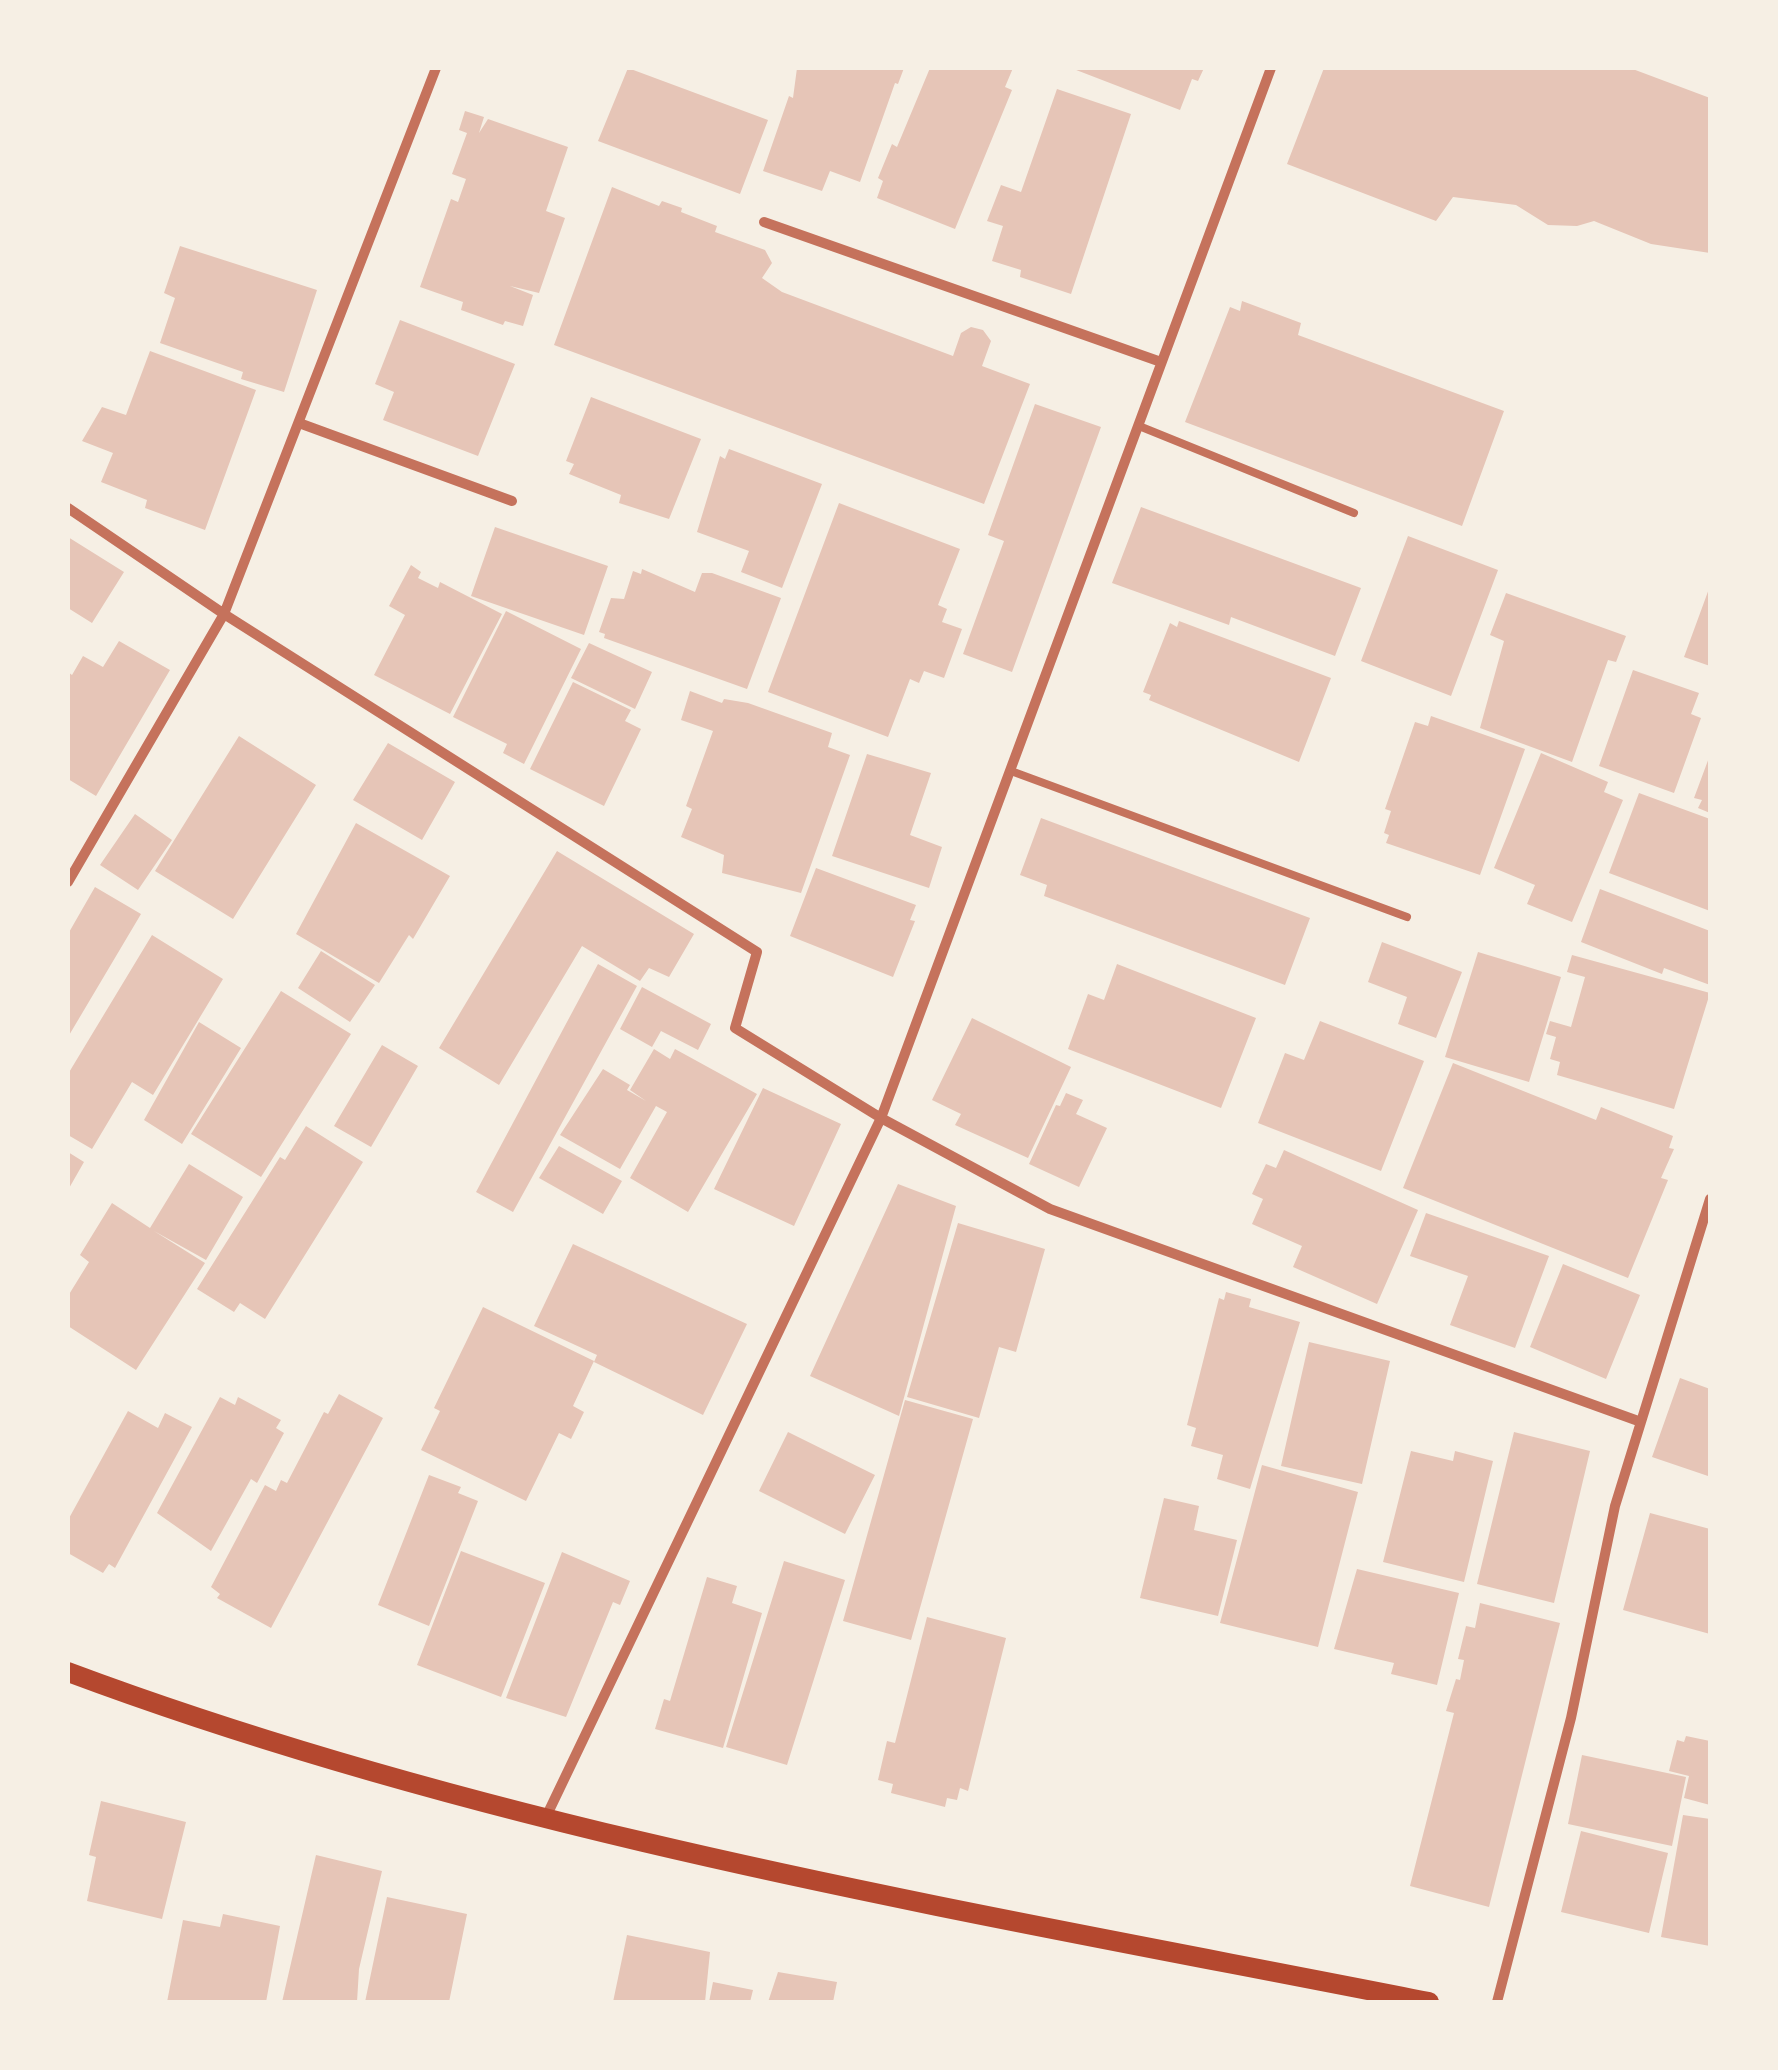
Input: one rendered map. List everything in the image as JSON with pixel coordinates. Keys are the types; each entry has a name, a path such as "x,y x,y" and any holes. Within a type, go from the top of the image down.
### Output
{"main road":[{"path":"68,1672 325,1758 545,1820 1429,2002"}],"street":[{"path":"68,882 224,614 436,68"},
{"path":"545,1820 742,1416 881,1118 1272,68"},
{"path":"764,222 1162,362"},
{"path":"299,423 512,501"},
{"path":"68,508 224,614 757,952 735,1028 881,1118 1050,1209 1640,1422"},
{"path":"1496,2002 1572,1718 1615,1506 1710,1199"}],"lane":[{"path":"1139,426 1354,513"},
{"path":"1010,770 1408,917"}],"building":[{"path":"628,68 768,120 740,194 598,141"},
{"path":"797,68 904,68 860,182 830,171 822,191 763,171 789,96 793,98"},
{"path":"930,68 1013,68 1005,87 1012,90 955,229 877,198 883,181 878,178 892,144 897,147"},
{"path":"1071,68 1204,68 1198,81 1192,79 1180,110"},
{"path":"1324,68 1630,68 1710,98 1710,253 1651,244 1594,221 1577,226 1548,225 1516,205 1453,197 1436,221 1287,164"},
{"path":"1057,89 1131,114 1071,294 1020,277 1021,270 992,261 1003,226 987,221 1001,185 1021,192"},
{"path":"465,111 484,117 479,133 488,119 568,147 546,211 565,218 539,293 510,286 533,295 523,326 505,321 503,325 461,310 463,302 420,287 451,199 458,202 466,179 452,174 467,133 459,130"},
{"path":"612,187 659,206 662,201 682,208 681,212 717,226 715,232 765,250 772,263 762,278 782,292 953,356 961,333 971,327 983,330 991,341 982,366 1030,384 984,504 554,345"},
{"path":"180,246 317,290 284,392 241,379 243,372 160,343 175,298 164,293"},
{"path":"1242,301 1301,323 1298,335 1504,411 1462,526 1185,422 1230,307 1240,311"},
{"path":"400,320 515,364 478,456 383,420 394,392 375,384"},
{"path":"150,351 256,390 205,530 145,508 147,500 101,482 113,453 82,441 102,407 126,415"},
{"path":"591,397 701,439 669,519 619,503 621,495 569,474 574,464 566,461"},
{"path":"1035,404 1101,427 1012,672 963,654 1004,541 988,535"},
{"path":"729,449 822,484 782,588 741,572 749,551 697,532 720,456 725,459"},
{"path":"839,503 960,549 938,605 947,609 942,622 962,629 944,678 924,671 919,683 910,679 888,737 768,692"},
{"path":"1141,507 1361,588 1335,656 1231,617 1229,625 1112,583"},
{"path":"495,527 608,566 584,635 471,596"},
{"path":"1408,536 1498,570 1451,696 1361,661"},
{"path":"68,537 124,572 92,623 68,608"},
{"path":"411,565 421,572 418,578 438,588 440,582 502,614 450,714 374,675 405,615 389,606"},
{"path":"642,569 695,592 702,573 712,573 781,598 747,689 604,638 605,634 599,632 611,598 624,599 633,571 641,574"},
{"path":"1710,586 1710,666 1684,657"},
{"path":"1506,593 1626,636 1616,662 1608,660 1572,762 1480,728 1504,641 1490,635"},
{"path":"506,611 581,649 524,764 503,753 507,744 453,717"},
{"path":"1179,621 1331,678 1299,762 1149,700 1151,695 1143,692 1170,623 1177,627"},
{"path":"119,641 170,670 96,796 68,779 68,672 72,675 83,656 103,667"},
{"path":"589,643 652,672 635,709 571,678"},
{"path":"1633,670 1699,693 1691,714 1701,718 1674,793 1599,766"},
{"path":"573,682 631,710 625,721 641,729 604,806 530,769"},
{"path":"690,691 722,703 724,699 748,703 832,733 828,747 850,755 801,893 722,873 724,855 681,837 692,809 686,806 713,731 681,720"},
{"path":"1431,716 1525,749 1480,875 1386,843 1389,835 1384,833 1391,811 1385,809 1415,722 1428,726"},
{"path":"239,736 316,785 233,919 155,871"},
{"path":"388,743 455,782 422,840 353,800"},
{"path":"1541,753 1608,782 1604,792 1623,800 1572,922 1527,904 1535,885 1494,868"},
{"path":"867,754 931,773 910,835 942,847 929,888 832,856"},
{"path":"1710,755 1710,813 1698,808 1702,800 1694,798"},
{"path":"1639,793 1710,819 1710,911 1609,873"},
{"path":"135,814 172,840 138,890 100,865"},
{"path":"1041,818 1310,918 1285,985 1044,896 1047,885 1020,875"},
{"path":"356,823 450,876 413,939 409,935 379,983 296,934"},
{"path":"557,851 694,934 669,977 649,968 640,981 582,946 499,1085 439,1048"},
{"path":"816,868 916,905 910,920 915,921 893,977 790,936"},
{"path":"95,887 141,914 68,1037 68,934"},
{"path":"1600,889 1710,931 1710,985 1664,968 1662,974 1581,942"},
{"path":"152,935 223,979 153,1095 132,1082 92,1149 68,1135 68,1074"},
{"path":"1382,942 1462,972 1436,1038 1398,1024 1407,997 1368,982"},
{"path":"321,951 375,985 350,1022 298,988"},
{"path":"1478,952 1561,977 1529,1082 1445,1057"},
{"path":"1572,955 1710,993 1674,1109 1557,1075 1560,1062 1550,1059 1556,1037 1546,1034 1550,1021 1571,1027 1585,977 1567,972"},
{"path":"598,964 637,986 513,1212 476,1192"},
{"path":"1117,964 1256,1018 1221,1108 1068,1049 1088,994 1104,1000"},
{"path":"642,987 711,1024 698,1050 661,1031 652,1047 620,1029"},
{"path":"281,991 351,1034 261,1177 191,1134"},
{"path":"972,1018 1071,1067 1028,1158 955,1125 961,1114 932,1100"},
{"path":"1320,1021 1424,1061 1381,1171 1258,1123 1285,1053 1304,1060"},
{"path":"199,1022 241,1048 182,1144 144,1120"},
{"path":"382,1045 418,1066 371,1147 334,1126"},
{"path":"654,1049 670,1059 675,1049 757,1094 688,1212 630,1178 667,1112 656,1106 620,1169 560,1135 603,1069 630,1085 627,1090 646,1101 630,1090"},
{"path":"1453,1063 1596,1120 1601,1107 1673,1136 1669,1148 1674,1149 1661,1178 1668,1180 1628,1278 1403,1188"},
{"path":"763,1088 841,1124 794,1226 714,1189"},
{"path":"1066,1093 1083,1100 1076,1114 1107,1128 1079,1187 1029,1164 1056,1105 1060,1106"},
{"path":"306,1126 363,1162 265,1319 240,1303 234,1312 197,1289 280,1157 285,1160"},
{"path":"559,1146 622,1181 603,1214 539,1178"},
{"path":"1284,1150 1418,1210 1377,1304 1293,1267 1302,1246 1252,1224 1263,1199 1252,1194 1266,1164 1276,1168"},
{"path":"68,1152 84,1162 68,1190"},
{"path":"189,1164 243,1197 206,1260 154,1231 205,1263 136,1370 68,1326 68,1296 89,1262 80,1255 112,1203 150,1228"},
{"path":"898,1184 956,1206 899,1416 810,1376"},
{"path":"1426,1213 1549,1256 1515,1348 1450,1325 1468,1276 1410,1256"},
{"path":"958,1223 1045,1249 1016,1352 999,1347 979,1418 907,1397"},
{"path":"573,1244 747,1324 703,1415 594,1362 597,1355 534,1326"},
{"path":"1563,1264 1640,1295 1606,1379 1530,1347"},
{"path":"1226,1292 1251,1299 1249,1307 1300,1322 1250,1489 1217,1479 1223,1455 1191,1446 1196,1428 1187,1425 1219,1298 1224,1300"},
{"path":"483,1307 594,1361 573,1406 584,1412 571,1439 559,1433 526,1501 421,1450 440,1411 434,1408"},
{"path":"1309,1342 1390,1361 1362,1484 1281,1466"},
{"path":"1680,1378 1710,1389 1708,1476 1652,1457"},
{"path":"339,1394 383,1418 271,1628 217,1598 220,1594 211,1587 265,1485 276,1491 281,1480 287,1483 324,1412 328,1414"},
{"path":"220,1397 235,1405 238,1397 281,1420 276,1428 284,1433 257,1483 251,1479 211,1551 157,1513"},
{"path":"905,1400 973,1419 911,1640 843,1621"},
{"path":"128,1411 158,1428 165,1413 192,1427 115,1568 109,1564 103,1573 68,1553 68,1520"},
{"path":"788,1432 875,1475 845,1534 759,1491"},
{"path":"1514,1432 1590,1451 1554,1603 1477,1584"},
{"path":"1411,1451 1453,1461 1455,1451 1493,1461 1464,1582 1383,1562"},
{"path":"1262,1465 1358,1492 1318,1647 1220,1623"},
{"path":"429,1475 461,1487 458,1493 478,1501 429,1626 378,1605"},
{"path":"1164,1498 1199,1506 1194,1530 1237,1540 1218,1616 1140,1598"},
{"path":"1650,1513 1710,1529 1710,1634 1623,1610"},
{"path":"461,1551 545,1583 501,1697 417,1665"},
{"path":"562,1552 630,1581 620,1605 613,1602 566,1717 506,1698"},
{"path":"784,1561 845,1580 787,1765 726,1747"},
{"path":"1357,1569 1459,1593 1437,1685 1391,1674 1394,1663 1334,1649"},
{"path":"707,1577 737,1586 732,1603 762,1613 723,1748 655,1729 664,1699 670,1701"},
{"path":"1480,1603 1560,1623 1489,1907 1410,1886 1454,1713 1446,1711 1456,1679 1460,1680 1464,1660 1458,1659 1466,1626 1475,1628"},
{"path":"927,1617 1006,1638 968,1791 960,1788 957,1800 947,1798 945,1807 891,1793 893,1784 878,1780 887,1741 895,1743"},
{"path":"1686,1736 1710,1741 1710,1805 1684,1798 1689,1776 1669,1771 1677,1740 1684,1742"},
{"path":"1582,1755 1686,1777 1672,1846 1568,1824"},
{"path":"101,1801 186,1822 162,1919 87,1901 96,1857 89,1855"},
{"path":"1683,1815 1710,1819 1710,1946 1661,1937"},
{"path":"1581,1831 1668,1853 1649,1933 1561,1912"},
{"path":"316,1855 382,1871 359,1969 357,2002 282,2002"},
{"path":"387,1897 467,1914 449,2002 365,2002"},
{"path":"223,1914 280,1926 266,2002 167,2002 183,1920 220,1927"},
{"path":"627,1935 710,1952 705,2002 613,2002"},
{"path":"778,1972 837,1982 833,2002 768,2002"},
{"path":"713,1982 753,1990 750,2002 709,2002"}]}
